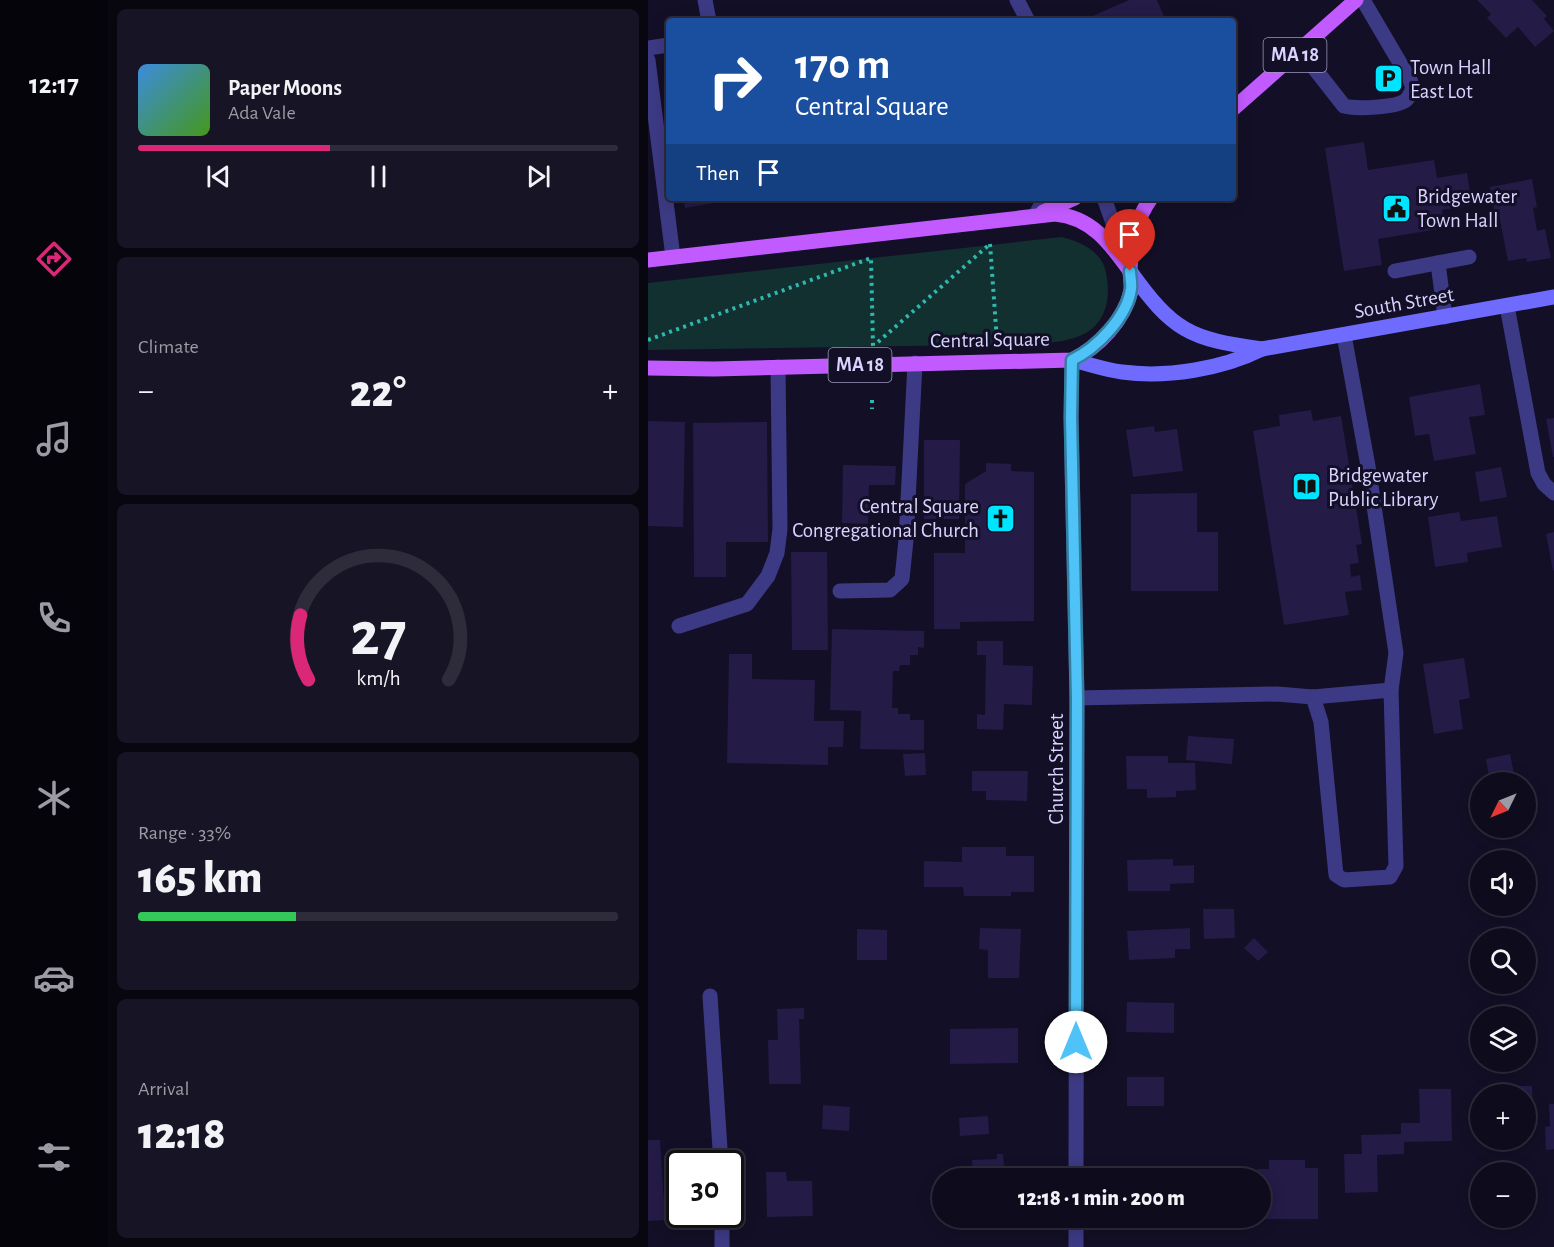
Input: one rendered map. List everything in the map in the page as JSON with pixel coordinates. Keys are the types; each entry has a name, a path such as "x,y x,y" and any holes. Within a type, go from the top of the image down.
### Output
{"main road":[{"name":"MA 18","path":"1236,106 1356,0"},
{"path":"1035,216 1068,201"},
{"name":"Central Square","path":"648,368 1072,360 1087,353 1104,336 1125,306 1131,289 1130,271 1135,228 1149,201"},
{"path":"648,260 1055,214 1079,219 1104,236 1130,271"},
{"name":"South Street","path":"1130,271 1152,302 1165,315 1190,333 1225,344 1262,350"},
{"name":"South Street","path":"1072,360 1122,372 1178,372 1222,365 1241,360 1262,350 1554,297"}],"street":[{"path":"705,0 708,18"},
{"path":"1016,0 1020,18"},
{"path":"1016,0 1026,18"},
{"path":"1300,50 1344,106 1351,108 1396,105 1405,101 1413,88 1410,80 1363,0"},
{"path":"648,48 666,45"},
{"path":"648,60 673,257"},
{"path":"1035,216 1043,201"},
{"path":"1105,201 1130,271"},
{"path":"1395,271 1469,257"},
{"path":"1438,263 1445,317"},
{"path":"1507,306 1538,473 1544,484 1554,493"},
{"path":"1313,698 1321,722 1336,875 1344,880 1390,877 1396,866 1391,690 1396,653 1368,466 1344,335"},
{"name":"Church Street","path":"1072,360 1077,698 1076,1168"},
{"path":"840,591 890,590 902,579 915,363"},
{"path":"679,626 747,604 768,576 777,553 780,529 778,367"},
{"path":"1077,698 1276,694 1313,698 1391,690"},
{"path":"710,996 720,1150"},
{"path":"722,1228 722,1247"},
{"path":"1076,1228 1076,1247"}],"path":[{"path":"994,221 990,244 1001,363"},
{"path":"648,340 871,258 873,348 990,244"},
{"path":"872,400 872,409"}],"green space":[{"path":"1062,237 1084,245 1097,255 1104,265 1108,291 1105,308 1098,323 1084,334 1071,339 1029,344 648,350 648,283"}],"building":[{"path":"1129,0 1157,0 1165,18 1088,18"},
{"path":"1477,0 1532,0 1547,16 1544,19 1554,31 1535,47 1518,27 1506,38 1487,18 1491,14"},
{"name":"Bridgewater Town Hall","path":"1364,142 1368,170 1434,160 1437,178 1467,173 1472,205 1442,210 1445,228 1378,239 1382,265 1344,271 1325,148"},
{"path":"1532,179 1537,207 1533,208 1537,231 1545,229 1551,258 1527,262 1526,258 1508,261 1499,215 1495,216 1490,187"},
{"path":"684,201 725,201 685,208"},
{"path":"1480,384 1485,415 1469,417 1476,454 1434,461 1429,434 1415,436 1409,397"},
{"name":"Bridgewater Public Library","path":"1311,410 1313,421 1341,416 1362,544 1356,545 1359,563 1350,564 1351,577 1360,575 1362,590 1345,592 1349,615 1284,625 1253,431 1280,426 1279,415"},
{"path":"1554,418 1554,457 1553,457 1546,419"},
{"path":"648,421 685,422 683,527 648,526"},
{"path":"767,422 768,542 726,542 726,577 694,577 693,423"},
{"path":"1154,426 1155,432 1177,429 1183,471 1133,477 1126,430"},
{"path":"924,440 960,440 959,519 924,519"},
{"name":"Central Square Congregational Church","path":"986,463 1011,464 1011,471 1034,472 1034,621 960,622 960,629 934,629 934,553 965,553 965,484 986,471"},
{"path":"843,465 896,466 895,485 869,485 868,524 842,523"},
{"path":"1501,467 1507,497 1480,502 1475,472"},
{"path":"1197,493 1197,532 1218,532 1218,591 1131,591 1131,494"},
{"path":"1459,512 1461,521 1497,516 1502,547 1467,553 1468,562 1435,567 1428,517"},
{"path":"1554,532 1554,570 1553,571 1546,534"},
{"path":"791,552 827,552 828,650 792,650"},
{"path":"832,629 924,631 924,648 918,647 918,655 910,655 910,665 900,665 899,671 893,671 892,708 898,708 898,714 910,714 910,720 924,720 924,750 860,749 861,711 830,710"},
{"path":"977,641 1003,641 1003,665 1033,666 1032,705 1004,704 1003,730 977,729 977,714 985,715 986,655 977,655"},
{"path":"729,654 752,654 752,679 815,680 814,721 844,721 843,747 828,747 828,765 727,763"},
{"path":"1464,658 1470,698 1459,700 1463,729 1434,734 1423,664"},
{"path":"1188,736 1234,739 1232,764 1186,760"},
{"path":"925,753 926,775 905,776 903,754"},
{"path":"1510,754 1514,772 1488,772 1486,759"},
{"path":"1126,756 1168,756 1168,763 1195,763 1196,790 1176,791 1176,797 1147,798 1147,789 1127,789"},
{"path":"972,771 1028,771 1027,801 986,800 986,791 972,791"},
{"path":"962,847 1006,847 1006,856 1034,856 1034,892 1011,892 1011,896 964,896 963,887 924,887 924,861 962,862"},
{"path":"1173,859 1173,866 1194,865 1194,883 1170,884 1170,891 1128,891 1127,860"},
{"path":"1203,909 1234,909 1235,938 1204,939"},
{"path":"980,928 1021,929 1019,978 988,978 988,950 979,949"},
{"path":"1190,928 1190,949 1175,949 1175,958 1129,960 1127,931"},
{"path":"857,929 887,930 887,960 857,960"},
{"path":"1254,938 1268,952 1258,961 1244,948"},
{"path":"1127,1002 1174,1003 1174,1033 1126,1032"},
{"path":"804,1008 804,1019 799,1019 801,1084 769,1084 768,1040 778,1040 777,1009"},
{"path":"1018,1028 1018,1063 950,1064 950,1029"},
{"path":"1127,1077 1164,1077 1164,1106 1127,1106"},
{"path":"1419,1089 1451,1089 1452,1141 1404,1142 1404,1154 1377,1155 1378,1192 1345,1193 1344,1154 1362,1154 1361,1135 1401,1134 1401,1123 1420,1123"},
{"path":"1549,1104 1554,1104 1554,1149 1546,1150 1545,1127 1550,1126"},
{"path":"823,1105 850,1107 849,1131 822,1129"},
{"path":"988,1116 989,1134 960,1136 959,1118"},
{"path":"648,1140 660,1140 665,1220 648,1221"},
{"path":"997,1154 1003,1154 1004,1168 972,1168 972,1160 997,1159"},
{"path":"1269,1160 1305,1160 1305,1168 1318,1168 1318,1219 1271,1219 1271,1168 1269,1168"},
{"path":"766,1172 786,1172 787,1181 812,1181 813,1216 767,1217"}],"place":[{"name":"Town Hall East Lot","path":"1389,79"},
{"name":"Bridgewater Town Hall","path":"1396,208"},
{"name":"Bridgewater Public Library","path":"1307,487"},
{"name":"Central Square Congregational Church","path":"1000,518"}],"route":[{"path":"1076,1042 1077,698 1071,417 1072,360 1087,353 1115,322 1125,306 1131,289 1130,271"}]}
